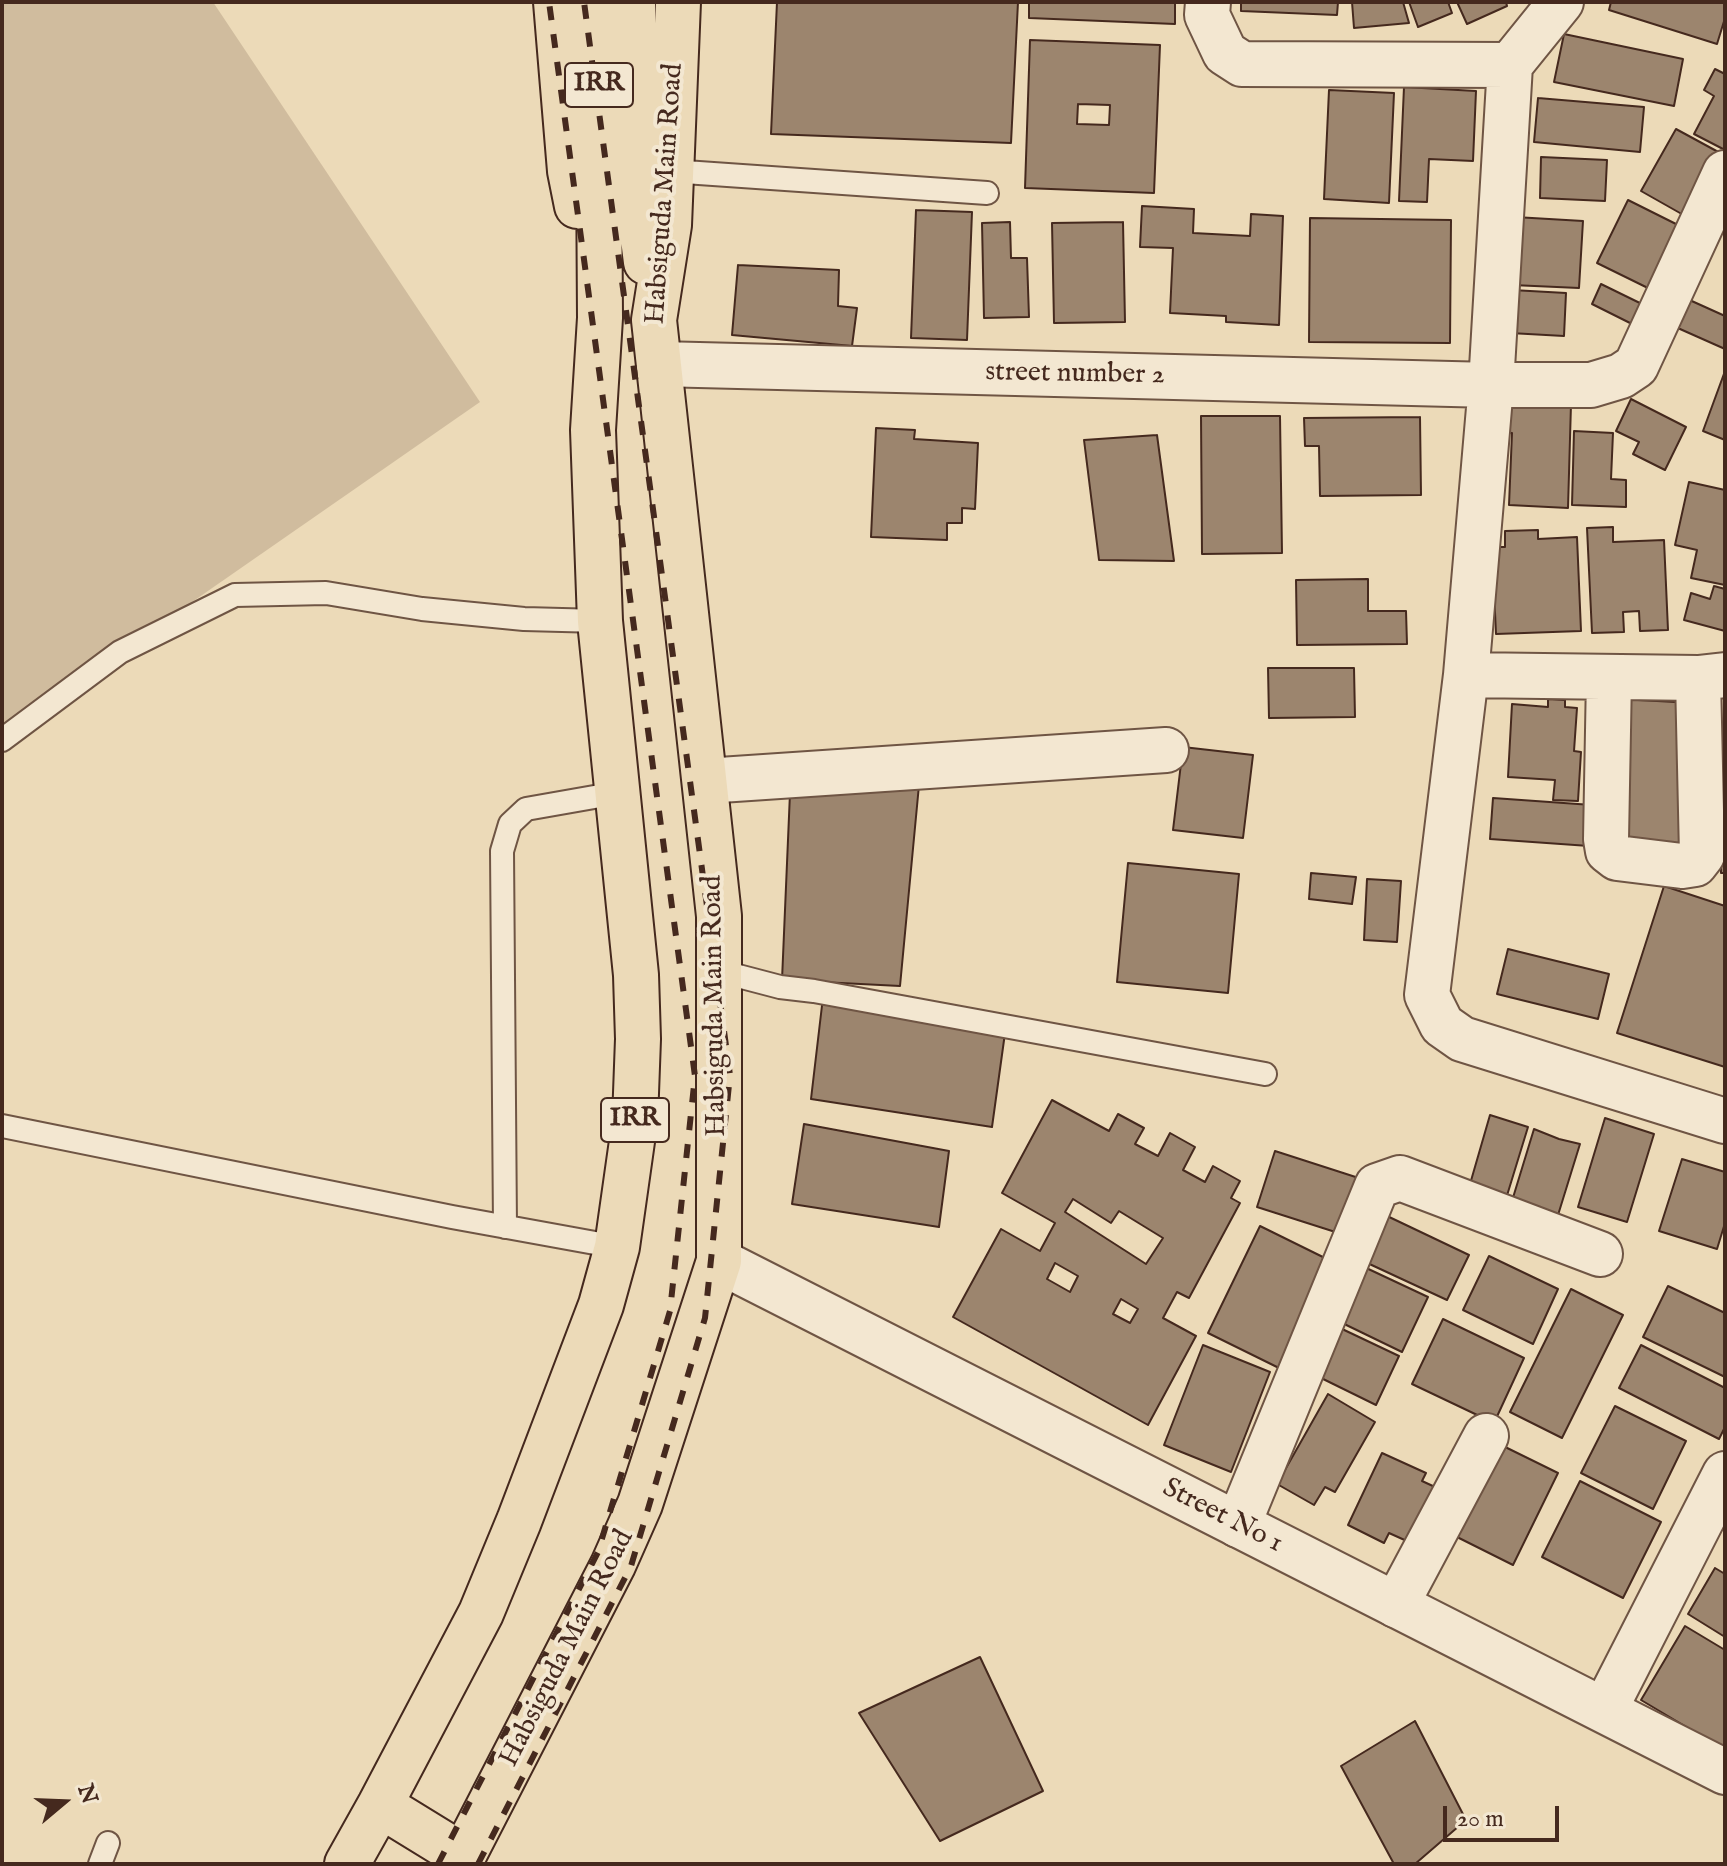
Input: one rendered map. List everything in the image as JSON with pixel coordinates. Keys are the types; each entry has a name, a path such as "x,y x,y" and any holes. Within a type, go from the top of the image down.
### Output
{"main road":[{"path":"556,2 570,171 600,318"},
{"name":"IRR","path":"598,2 634,169"},
{"name":"IRR","path":"600,318 634,169 633,2"},
{"name":"Habsiguda Main Road","path":"461,1860 592,1608 640,1504 719,1261 719,916 654,320 634,169 678,2"},
{"name":"Habsiguda Main Road","path":"347,1864 481,1613 601,1305 617,1247 635,1120 638,1039 636,975 600,621 593,430 600,318"},
{"path":"380,1805 461,1860"}],"street":[{"path":"1208,2 1207,15 1225,53 1242,64 1510,65"},
{"path":"1561,2 1510,65 1491,385 1466,675 1427,995 1442,1025 1462,1039 1725,1121"},
{"name":"street number 2","path":"659,364 1591,385 1621,376 1636,366 1725,173"},
{"path":"1466,675 1712,676 1702,855 1695,864 1682,866 1617,858 1608,851 1609,677"},
{"path":"705,781 1166,750"},
{"path":"1238,1525 1377,1186 1400,1178 1600,1254"},
{"name":"Street No 1","path":"719,1261 1725,1772"},
{"path":"1396,1605 1486,1436"},
{"path":"1605,1709 1725,1474"}],"lane":[{"path":"634,169 987,193"},
{"path":"2,740 120,652 235,595 326,593 422,609 524,619 600,621"},
{"path":"505,1227 502,851 510,824 526,809 617,793"},
{"path":"719,971 780,987 1265,1074"},
{"path":"2,1126 617,1247"}],"shaded area":[{"path":"2,2 213,2 480,402 2,734"}],"building":[{"path":"777,2 1018,2 1011,143 771,134"},
{"path":"1029,2 1175,2 1175,24 1029,18"},
{"path":"1241,2 1338,2 1337,15 1241,11"},
{"path":"1352,2 1403,2 1409,23 1354,28"},
{"path":"1409,2 1448,2 1452,13 1418,27"},
{"path":"1457,2 1506,2 1507,6 1467,24"},
{"path":"1611,2 1725,2 1725,18 1717,44 1609,10"},
{"path":"1564,34 1683,59 1674,106 1554,82"},
{"path":"1030,40 1160,45 1154,193 1025,188","holes":["1078,104 1110,105 1109,125 1077,124"]},
{"path":"1715,69 1725,74 1725,150 1694,134 1714,96 1704,90"},
{"path":"1404,87 1476,91 1473,161 1429,159 1427,202 1399,201"},
{"path":"1329,90 1394,93 1389,203 1324,199"},
{"path":"1538,98 1644,107 1640,152 1534,142"},
{"path":"1676,129 1722,154 1687,217 1641,191"},
{"path":"1541,157 1607,160 1605,201 1540,198"},
{"path":"1628,200 1684,228 1654,291 1597,263"},
{"path":"1142,206 1194,209 1193,233 1250,236 1251,214 1283,216 1279,325 1226,322 1226,316 1170,313 1173,248 1140,247"},
{"path":"916,210 972,212 967,340 911,338"},
{"path":"1515,217 1583,221 1579,288 1512,285"},
{"path":"1310,218 1451,220 1450,343 1309,342"},
{"path":"1010,222 1011,258 1027,258 1029,317 984,318 982,223"},
{"path":"1123,222 1125,322 1054,323 1052,223"},
{"path":"738,265 839,270 838,306 857,308 852,346 732,335"},
{"path":"1601,284 1648,307 1638,327 1592,304"},
{"path":"1512,290 1566,293 1564,336 1510,333"},
{"path":"1674,293 1725,316 1725,349 1662,321"},
{"path":"1725,371 1725,440 1703,431"},
{"path":"1631,399 1686,427 1665,470 1633,454 1639,442 1616,431"},
{"path":"1499,402 1571,404 1568,508 1509,505 1512,433 1499,432"},
{"path":"1201,416 1280,416 1282,553 1202,554"},
{"path":"1420,417 1421,495 1320,496 1319,446 1305,446 1304,418"},
{"path":"876,428 915,430 914,439 978,443 975,509 962,508 962,523 947,523 947,540 871,537"},
{"path":"1574,431 1613,433 1611,479 1626,480 1626,507 1572,505"},
{"path":"1157,435 1174,561 1099,560 1084,440"},
{"path":"1689,482 1725,490 1725,585 1691,578 1697,550 1675,545"},
{"path":"1613,527 1613,542 1664,540 1668,630 1640,631 1639,611 1623,612 1624,632 1592,633 1587,528"},
{"path":"1538,530 1538,539 1577,537 1581,631 1496,634 1492,547 1505,547 1505,531"},
{"path":"1368,579 1368,611 1406,611 1407,644 1297,645 1296,580"},
{"path":"1714,586 1725,589 1725,631 1684,620 1691,593 1710,599"},
{"path":"1268,668 1354,668 1355,717 1269,718"},
{"path":"1548,699 1565,700 1565,707 1577,708 1574,751 1581,752 1578,801 1553,800 1555,780 1508,777 1512,704 1548,707"},
{"path":"1619,699 1695,703 1685,852 1621,844"},
{"path":"1183,747 1253,755 1243,838 1173,830"},
{"path":"1720,762 1725,762 1725,873 1721,873"},
{"path":"919,785 900,986 782,980 790,793"},
{"path":"1493,798 1592,805 1589,846 1490,839"},
{"path":"1128,863 1239,874 1228,993 1117,982"},
{"path":"1311,873 1356,877 1352,904 1309,899"},
{"path":"1367,879 1401,881 1397,942 1364,940"},
{"path":"1664,886 1725,906 1725,1067 1617,1033"},
{"path":"1508,949 1609,974 1598,1019 1497,994"},
{"path":"823,997 1005,1033 992,1127 811,1099"},
{"path":"1052,1100 1109,1131 1118,1114 1144,1128 1135,1144 1158,1156 1170,1133 1195,1147 1183,1170 1205,1182 1213,1166 1240,1181 1231,1198 1240,1203 1189,1298 1177,1292 1163,1318 1196,1336 1148,1425 953,1317 1001,1229 1040,1251 1055,1223 1002,1193","holes":["1073,1199 1111,1223 1119,1211 1163,1238 1146,1264 1065,1212","1055,1263 1078,1276 1070,1292 1047,1279","1121,1299 1138,1309 1130,1323 1113,1314"]},
{"path":"1490,1115 1528,1127 1505,1202 1468,1191"},
{"path":"1605,1118 1654,1134 1627,1222 1578,1207"},
{"path":"804,1124 949,1151 939,1227 792,1204"},
{"path":"1534,1129 1580,1144 1554,1228 1508,1214"},
{"path":"1275,1151 1368,1181 1351,1237 1257,1207"},
{"path":"1682,1159 1725,1172 1725,1223 1717,1249 1659,1231"},
{"path":"1385,1215 1469,1255 1447,1300 1363,1261"},
{"path":"1260,1226 1333,1262 1281,1369 1208,1333"},
{"path":"1489,1256 1558,1289 1533,1344 1463,1310"},
{"path":"1362,1266 1428,1297 1402,1352 1336,1320"},
{"path":"1668,1286 1725,1313 1725,1377 1643,1337"},
{"path":"1571,1289 1623,1315 1562,1438 1510,1412"},
{"path":"1443,1319 1524,1358 1494,1423 1412,1384"},
{"path":"1340,1328 1399,1356 1376,1405 1317,1376"},
{"path":"1203,1345 1270,1372 1231,1472 1164,1445"},
{"path":"1641,1345 1725,1388 1725,1427 1719,1439 1619,1388"},
{"path":"1328,1394 1375,1422 1335,1492 1325,1487 1314,1505 1277,1484"},
{"path":"1615,1406 1686,1441 1653,1509 1581,1473"},
{"path":"1495,1442 1558,1473 1513,1565 1449,1533"},
{"path":"1382,1453 1426,1473 1422,1481 1435,1487 1409,1542 1389,1533 1384,1543 1348,1525"},
{"path":"1580,1481 1661,1522 1623,1598 1542,1557"},
{"path":"1715,1568 1725,1574 1725,1637 1688,1614"},
{"path":"1685,1626 1725,1650 1725,1750 1641,1700"},
{"path":"980,1657 1043,1791 940,1841 859,1713"},
{"path":"1415,1721 1466,1820 1415,1864 1394,1864 1341,1766"}],"railway":[{"path":"438,1864 598,1552 670,1311 695,1076 549,2"},
{"path":"478,1864 631,1566 705,1318 730,1075 584,2"}]}
